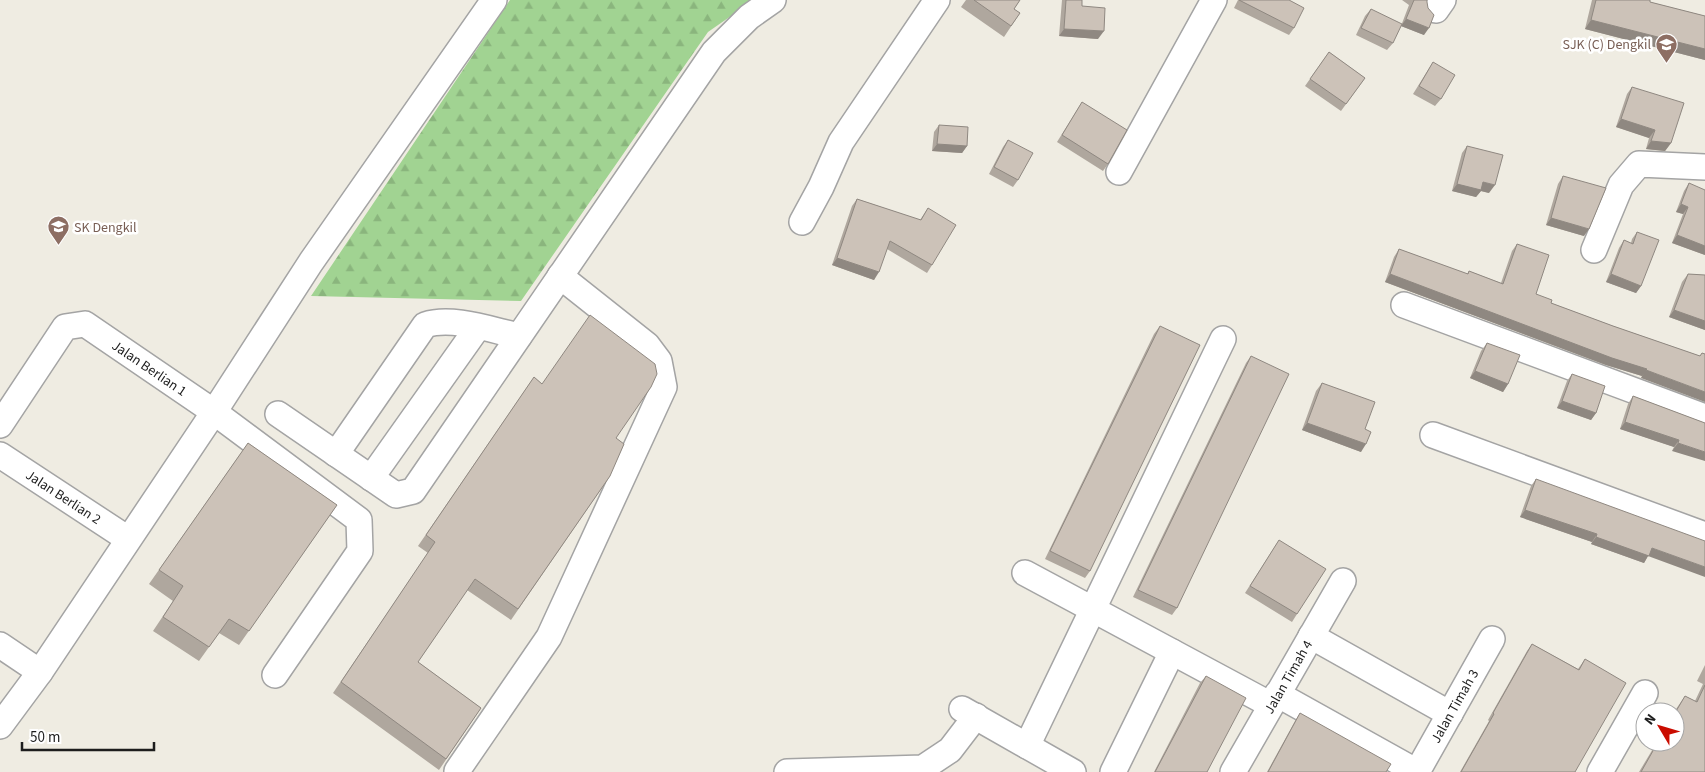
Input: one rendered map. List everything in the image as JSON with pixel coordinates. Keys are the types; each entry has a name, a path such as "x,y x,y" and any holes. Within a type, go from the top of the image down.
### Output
{"street":[{"path":"0,726 40,672 214,412 311,262 494,0"},
{"path":"278,414 396,495 413,491 714,52 749,17 773,0"},
{"path":"802,222 822,187 841,142 937,0"},
{"path":"1119,172 1214,0"},
{"path":"1594,250 1621,185 1639,164 1705,167"},
{"path":"457,771 549,637 664,386 659,361 647,345 560,276"},
{"path":"1404,305 1705,417"},
{"path":"336,454 425,325 436,321 455,322 519,336"},
{"name":"Jalan Berlian 1","path":"0,425 65,327 85,324 214,412 359,520 360,551 275,675"},
{"path":"371,478 478,327"},
{"path":"1027,746 1223,339"},
{"path":"1433,435 1705,535"},
{"name":"Jalan Berlian 2","path":"0,455 128,539"},
{"path":"1025,573 1172,652 1274,700 1417,772"},
{"name":"Jalan Timah 4","path":"1233,772 1343,581"},
{"path":"1311,636 1450,714"},
{"name":"Jalan Timah 3","path":"1417,772 1492,639"},
{"path":"0,645 40,672"},
{"path":"1113,772 1172,652"},
{"path":"1600,772 1645,693"},
{"path":"787,772 923,768 950,750 968,712 1073,772"}],"green space":[{"path":"510,0 754,0 708,32 521,301 311,296"}],"building":[{"path":"974,0 1020,0 1014,9 1020,13 1011,26"},
{"path":"1066,0 1082,0 1082,6 1105,8 1104,31 1064,29"},
{"path":"1239,0 1289,0 1304,8 1294,28"},
{"path":"1414,0 1427,0 1428,8 1434,15 1429,28 1406,19"},
{"path":"1596,0 1650,0 1650,2 1705,16 1705,49 1591,20"},
{"path":"1371,9 1402,24 1393,43 1361,28"},
{"path":"1329,52 1365,78 1346,104 1310,79"},
{"path":"1433,62 1455,75 1441,99 1419,86"},
{"path":"1632,87 1684,103 1671,143 1651,141 1655,130 1621,119"},
{"path":"1082,102 1127,130 1108,164 1062,135"},
{"path":"939,125 968,127 967,146 937,144"},
{"path":"1008,140 1033,153 1018,180 994,167"},
{"path":"1467,146 1503,155 1495,185 1483,182 1481,190 1457,184"},
{"path":"1563,176 1606,188 1589,229 1551,218"},
{"path":"1689,183 1705,190 1705,246 1677,235 1688,207 1681,204"},
{"path":"857,199 921,220 928,208 956,225 932,265 890,241 879,272 837,258"},
{"path":"1637,232 1659,240 1641,286 1611,274 1624,240 1633,244"},
{"path":"1517,244 1549,255 1536,294 1552,300 1551,303 1700,356 1702,353 1705,354 1705,392 1390,274 1399,249 1468,274 1469,271 1503,284"},
{"path":"1688,274 1705,275 1705,321 1674,310"},
{"path":"590,315 655,364 657,374 651,387 616,438 624,444 610,476 518,609 475,579 418,662 481,708 446,759 341,682 435,542 426,535 534,377 542,384"},
{"path":"1160,326 1200,345 1090,571 1050,551"},
{"path":"1487,343 1520,355 1508,384 1475,371"},
{"path":"1251,356 1289,374 1177,608 1138,590"},
{"path":"1572,374 1605,386 1596,413 1562,401"},
{"path":"1322,383 1375,402 1365,429 1371,432 1366,444 1307,423"},
{"path":"1633,396 1705,423 1705,452 1678,443 1679,440 1625,422"},
{"path":"248,443 337,505 249,631 229,619 209,647 163,617 183,586 159,570"},
{"path":"1536,479 1705,541 1705,567 1652,548 1649,556 1596,537 1597,534 1525,510"},
{"path":"1279,540 1326,569 1297,614 1250,586"},
{"path":"1532,644 1579,670 1585,659 1626,683 1575,772 1461,772 1494,714"},
{"path":"1206,676 1246,698 1207,772 1155,772"},
{"path":"1705,685 1705,772 1641,772 1652,752 1685,752 1685,702 1681,702 1685,696 1697,702"},
{"path":"1300,713 1391,764 1386,772 1268,772"}],"place":[{"name":"SJK (C) Dengkil","path":"1667,63"},
{"name":"SK Dengkil","path":"58,246"}]}
